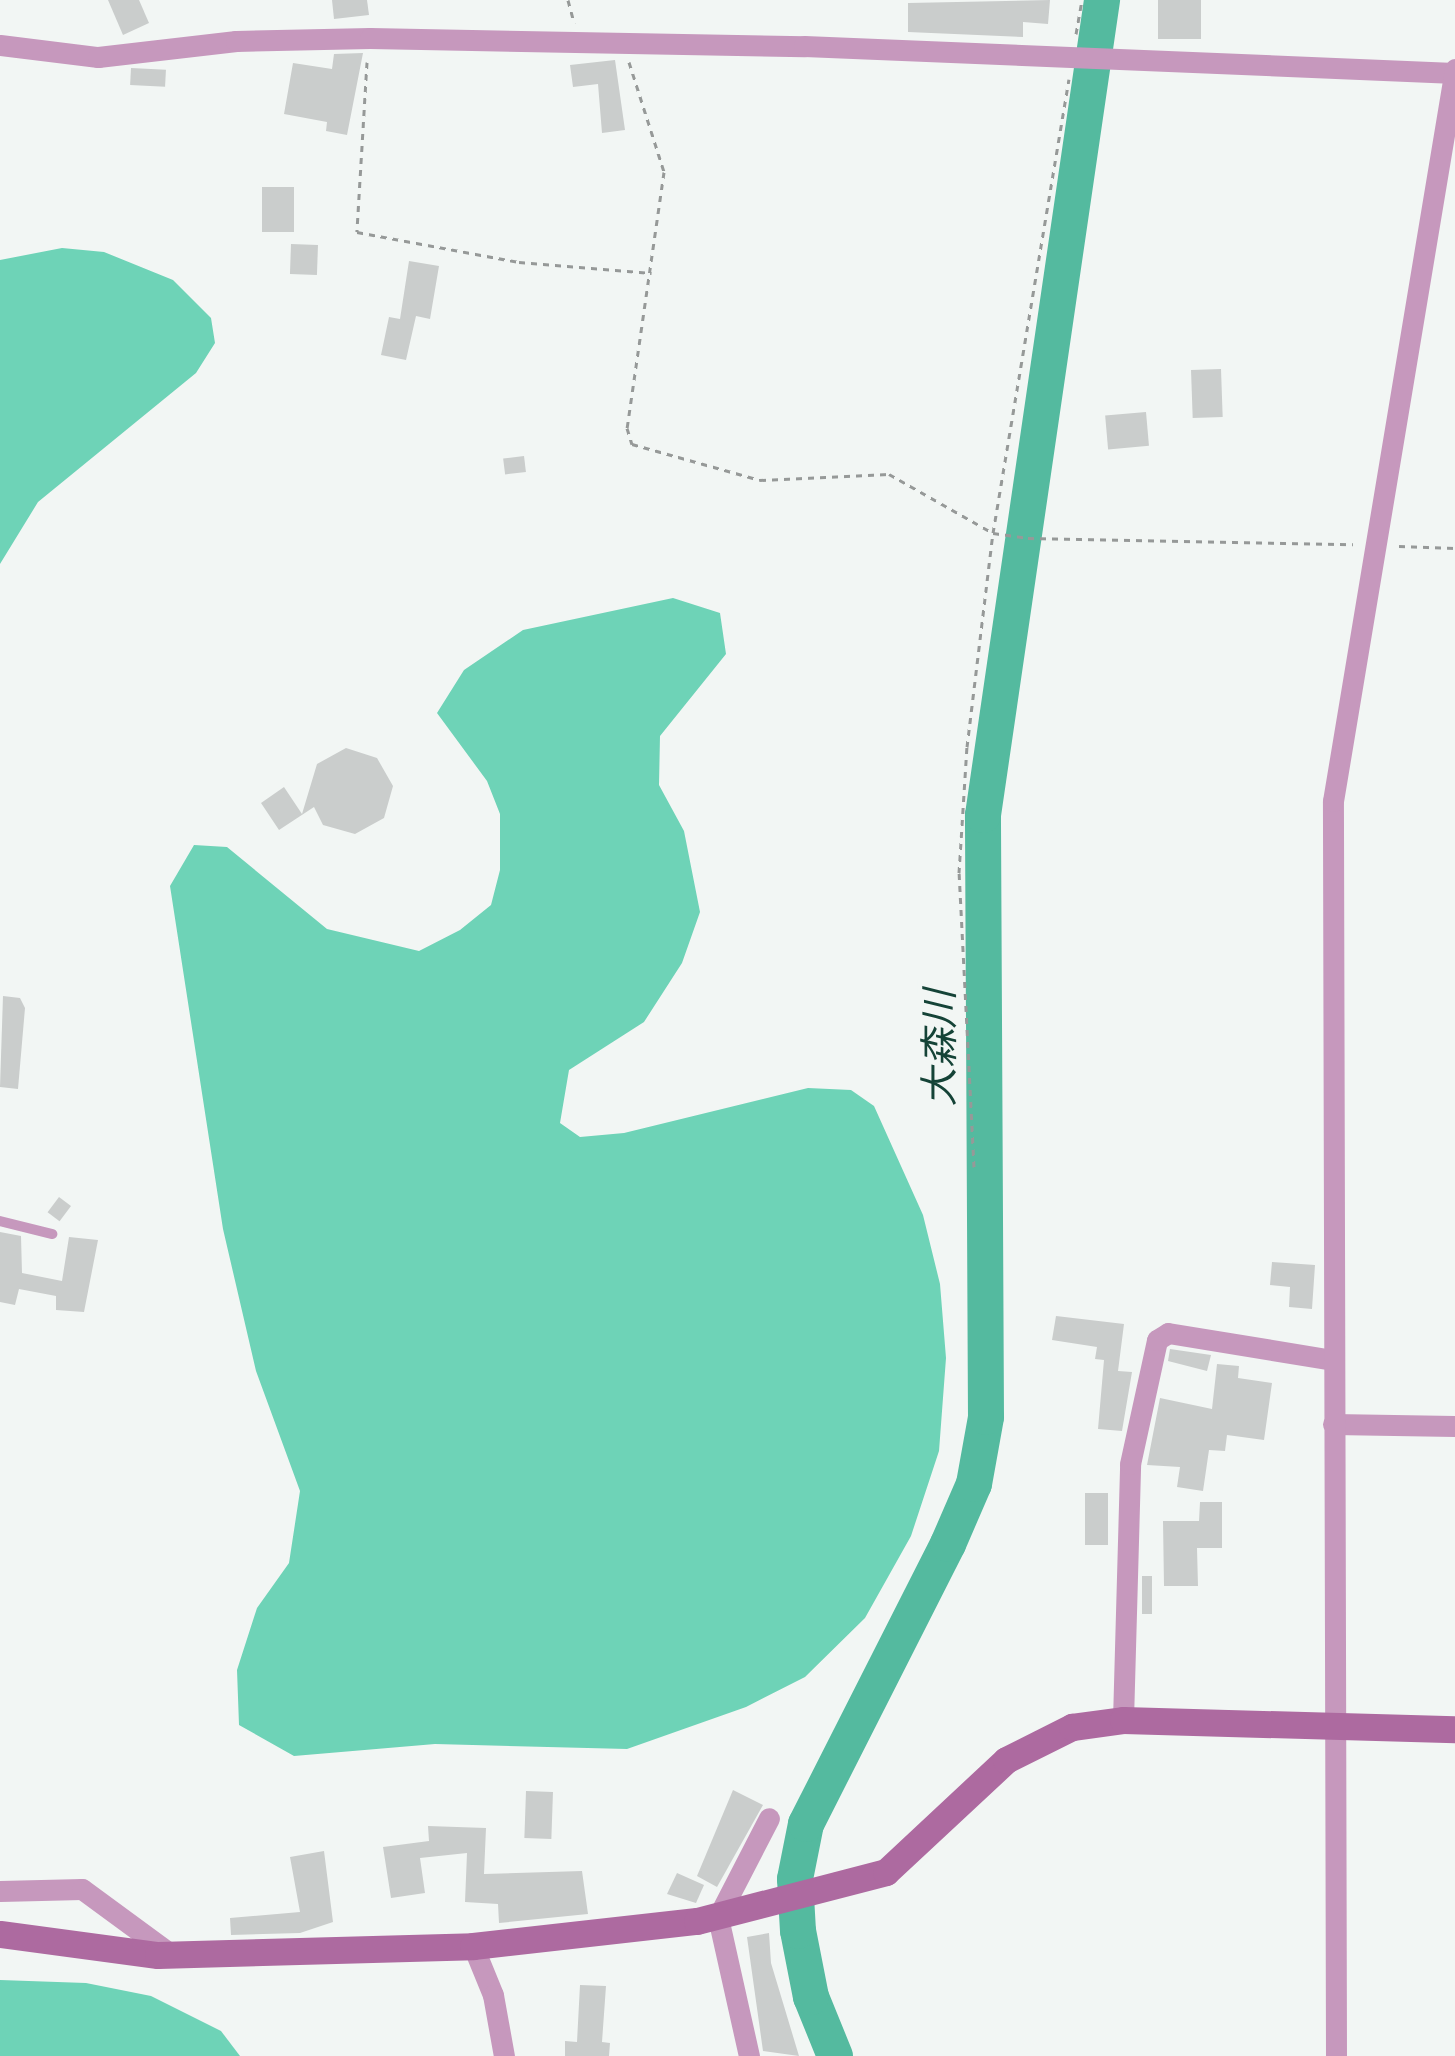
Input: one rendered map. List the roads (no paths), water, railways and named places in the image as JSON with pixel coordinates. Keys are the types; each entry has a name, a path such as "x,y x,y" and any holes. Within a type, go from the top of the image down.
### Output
{"street":[{"path":"0,45 98,57 236,41 370,38 1455,72 1333,801 1336,2056"},
{"path":"1123,1720 1130,1464 1157,1340 1168,1333 1333,1360"},
{"path":"1333,1424 1455,1426"},
{"path":"0,1934 109,1954 172,1954 473,1946 718,1917 886,1872 1030,1744 1072,1726 1123,1720 1455,1729"},
{"path":"749,2056 718,1917 769,1817"},
{"path":"0,1892 82,1889 172,1954"},
{"path":"473,1946 493,1995 504,2056"}],"lane":[{"path":"0,1221 52,1234"}],"waterway":[{"name":"大森川","path":"835,2056 811,1997 798,1931 795,1879 806,1824 948,1544 974,1484 986,1417 983,815 1102,0"}]}
